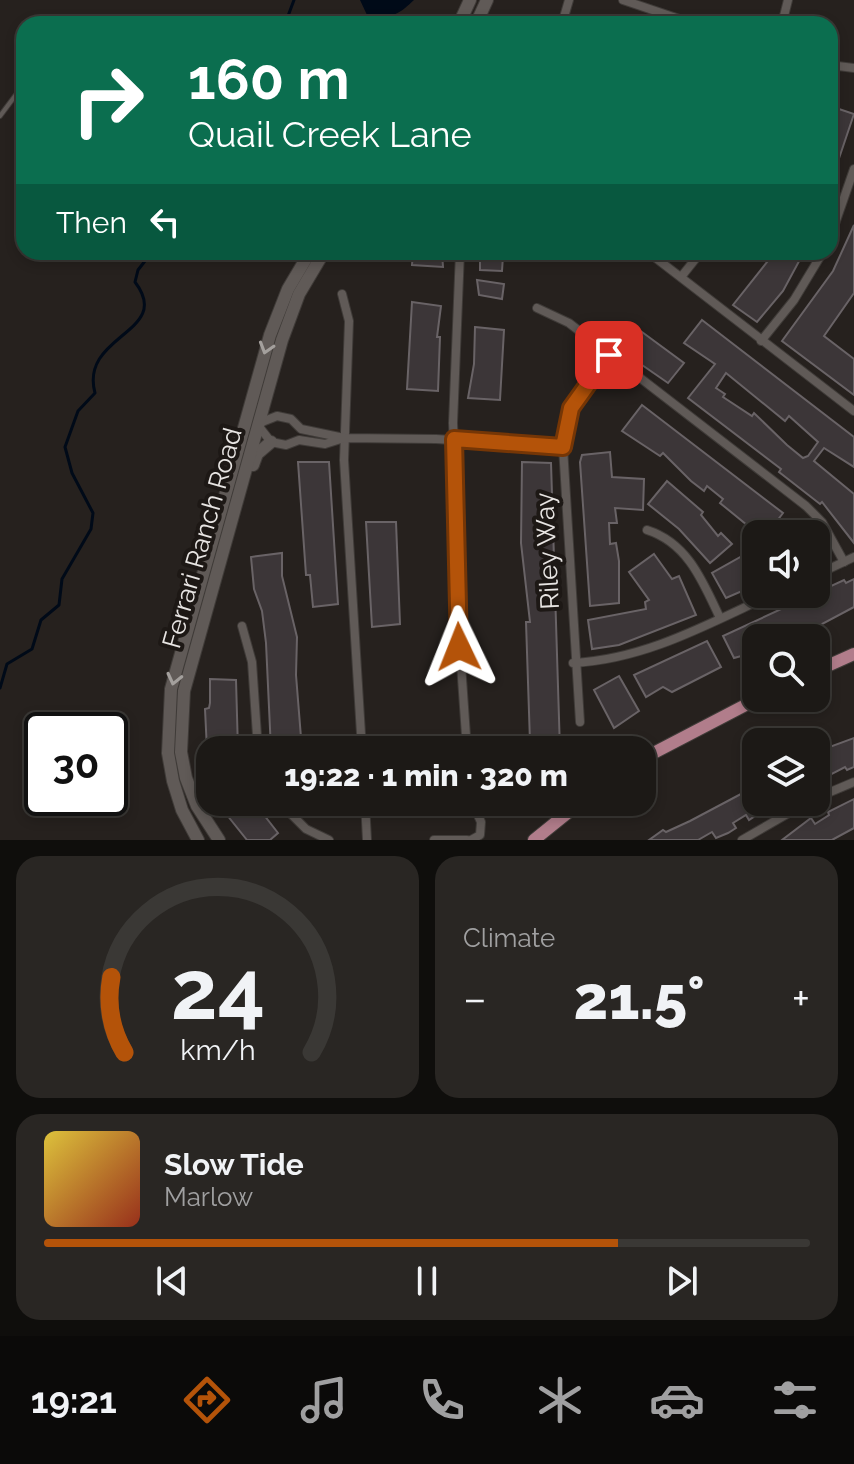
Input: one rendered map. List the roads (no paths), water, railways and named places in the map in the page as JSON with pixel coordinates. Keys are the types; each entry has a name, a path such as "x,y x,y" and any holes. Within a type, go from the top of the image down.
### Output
{"main road":[{"name":"Ferrari Ranch Road","path":"219,840 197,806 181,752 184,691 221,554 277,316 306,260"},
{"name":"Ferrari Ranch Road","path":"198,840 182,810 173,781 168,717 178,660 251,423 288,320 320,260"},
{"path":"221,554 257,454 271,442"},
{"path":"830,665 854,654"},
{"path":"656,752 742,707"},
{"path":"534,840 564,816"}],"street":[{"path":"623,0 670,16"},
{"path":"838,215 854,169"},
{"path":"460,260 454,439 459,555 458,621 466,736"},
{"path":"659,260 854,411"},
{"path":"681,277 695,260"},
{"path":"761,341 794,300 818,260"},
{"path":"342,294 349,321 344,438 361,736"},
{"path":"537,308 555,314 806,506 822,522 844,562"},
{"name":"Riley Way","path":"580,722 573,663 563,447 571,408 609,355"},
{"path":"251,423 277,416 291,419 301,429 344,438 454,439 563,447"},
{"path":"251,423 271,442 286,445 299,440 325,444 344,438"},
{"path":"299,440 301,429"},
{"path":"647,530 674,545 690,562 720,618"},
{"path":"830,568 854,557"},
{"path":"573,663 617,660 646,652 742,608"},
{"path":"242,626 252,662 257,736"},
{"path":"830,792 854,782"},
{"path":"293,816 306,829 329,840"},
{"path":"366,816 367,840"},
{"path":"434,840 469,840 480,835 478,816"},
{"path":"742,840 784,816"}],"lane":[{"path":"0,116 16,95"}],"water":[{"path":"360,0 414,0 398,13 383,16 367,15"}],"waterway":[{"path":"288,16 294,0"},
{"path":"0,688 7,664 32,649 41,620 59,605 62,579 91,529 93,513 72,473 65,447 78,411 95,393 94,373 100,358 143,313 144,299 135,282 138,270 146,260"}]}
